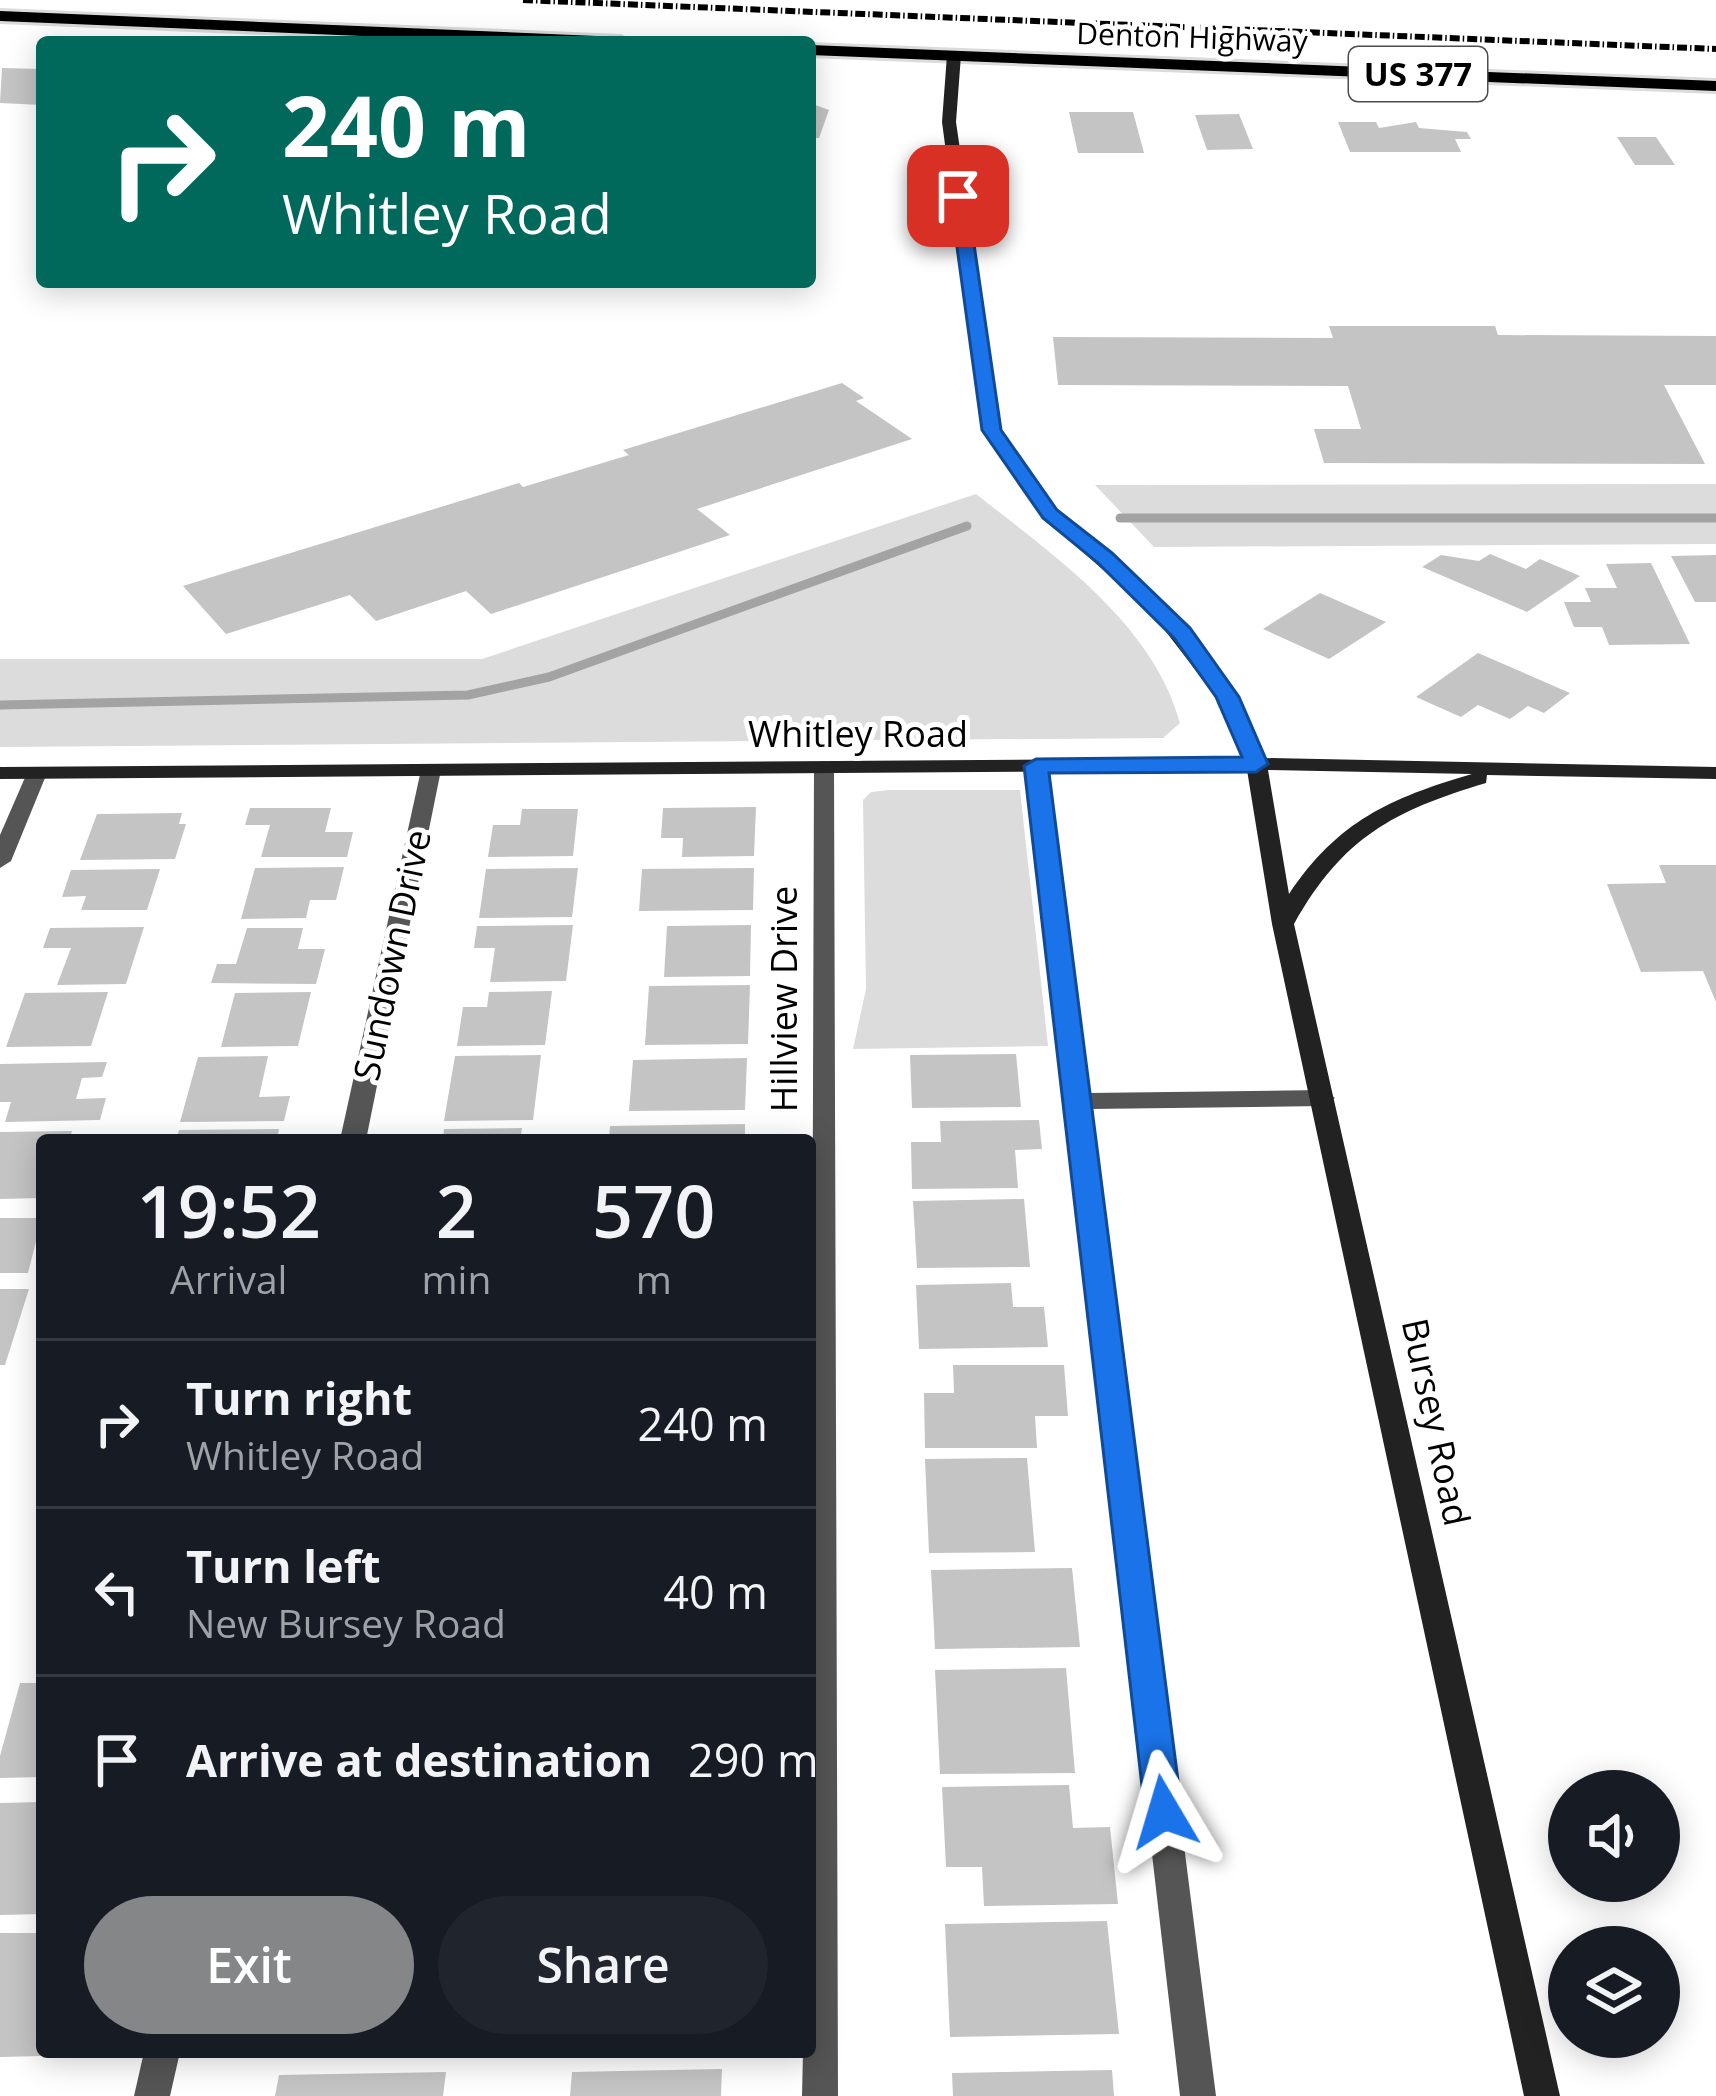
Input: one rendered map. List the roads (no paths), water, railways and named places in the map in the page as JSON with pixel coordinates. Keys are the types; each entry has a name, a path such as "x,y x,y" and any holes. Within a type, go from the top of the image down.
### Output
{"main road":[{"path":"0,16 478,36"},
{"name":"Denton Highway","path":"816,50 1716,86"}],"street":[{"name":"Bursey Road","path":"954,56 949,122 992,430 1050,514 1105,557 1182,633 1227,697 1256,764 1283,924 1542,2096"},
{"name":"Whitley Road","path":"0,773 1256,764 1716,773"},
{"path":"1036,766 1198,2096"},
{"name":"Hillview Drive","path":"820,2096 824,767"},
{"name":"Sundown Drive","path":"354,1134 431,770"},
{"path":"0,861 37,772"},
{"path":"1283,924 1309,873 1346,834 1417,797 1518,772"},
{"path":"1077,1101 1323,1098"},
{"path":"152,2096 161,2058"}],"waterway":[{"path":"1120,518 1716,518"},
{"path":"0,705 468,695 549,677 967,526"}],"railway":[{"path":"523,0 1716,49"}]}
